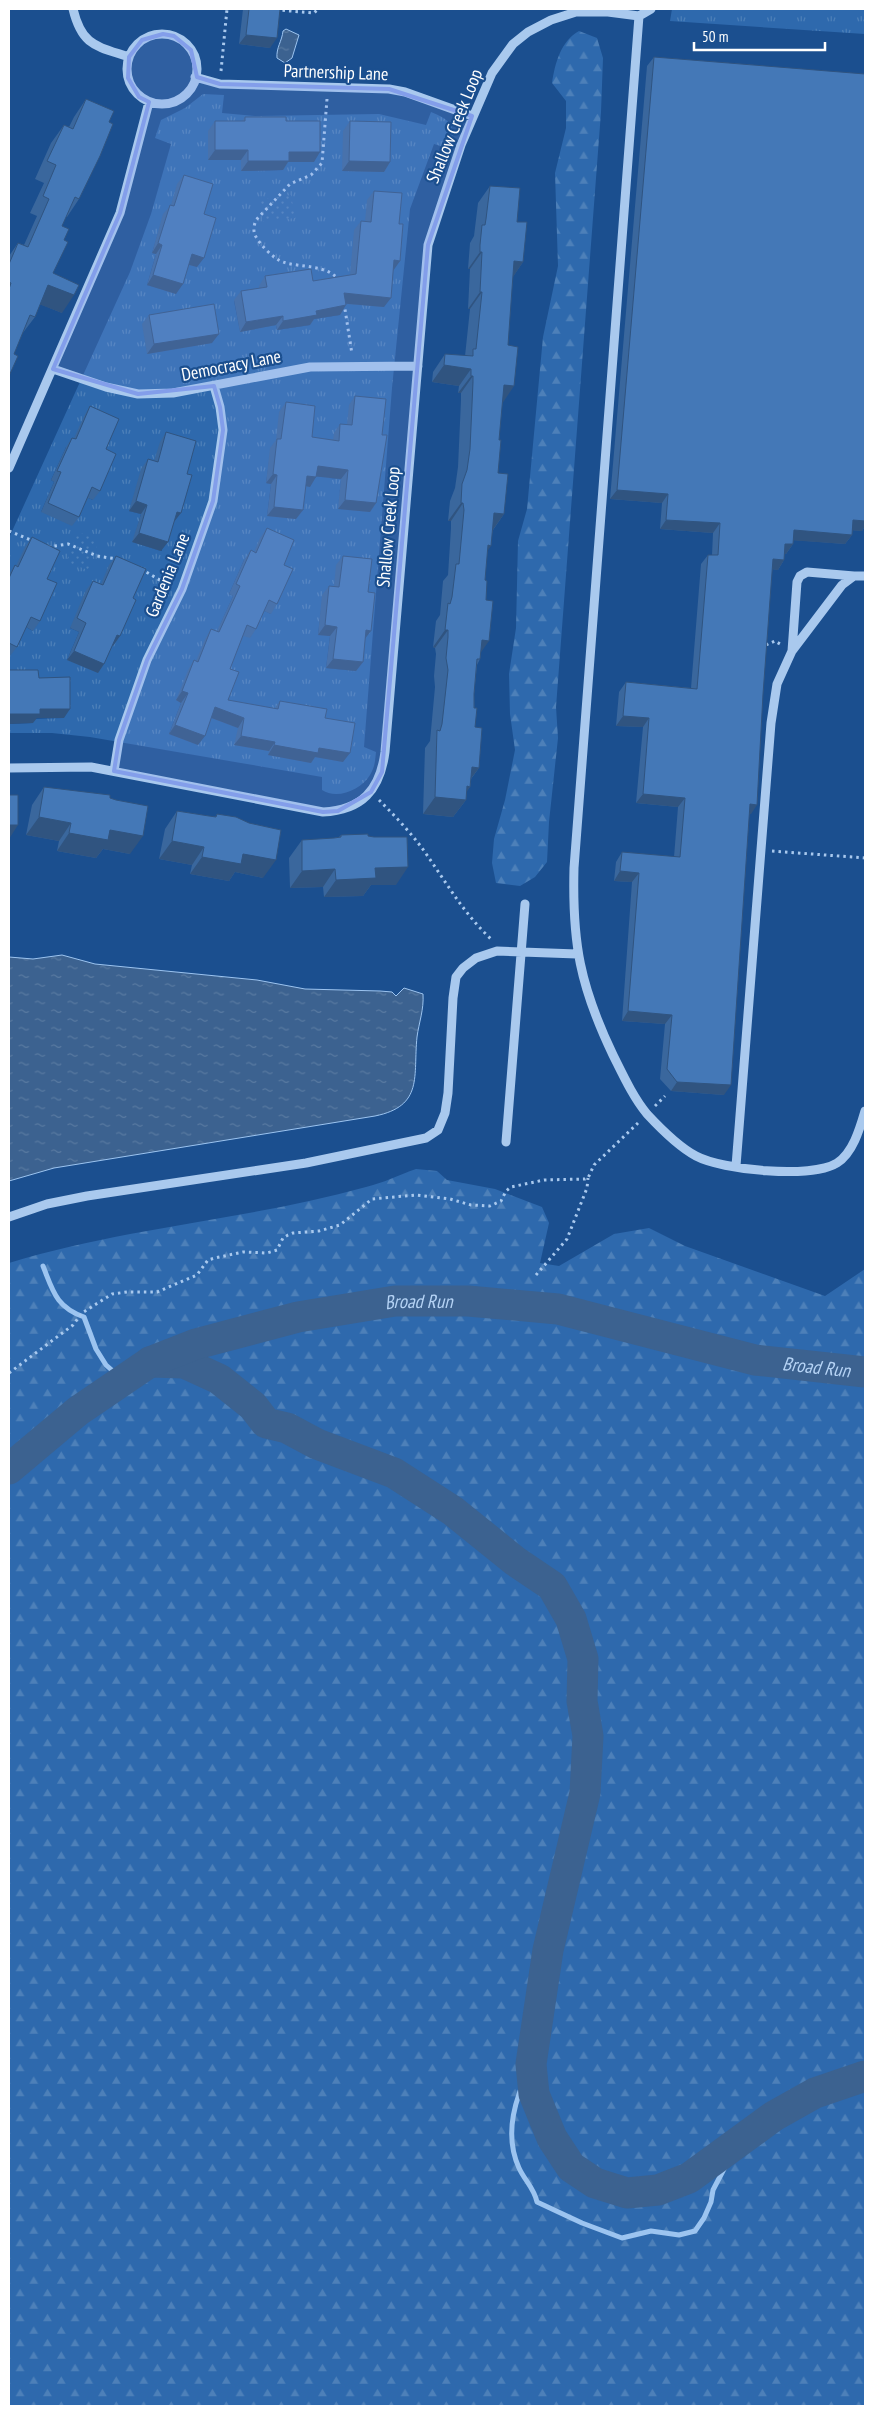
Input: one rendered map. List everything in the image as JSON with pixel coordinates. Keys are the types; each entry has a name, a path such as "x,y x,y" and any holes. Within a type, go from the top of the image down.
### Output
{"street":[{"path":"74,9 83,37 94,46 129,57"},
{"path":"651,9 637,12 574,868 573,912 577,954 589,999 604,1036 631,1091 647,1114 694,1155 712,1163 788,1172 815,1171 834,1165 850,1148 865,1111"},
{"name":"Shallow Creek Loop","path":"9,768 91,767 323,812 338,811 355,804 371,792 382,772 385,752 428,244 472,116 492,73 513,44 528,32 551,20 576,12 637,12"},
{"path":"163,34 174,36 184,42 191,50 196,60 195,77 189,91 181,99 160,104 149,102 139,97 128,78 126,68 134,47 148,38 163,34"},
{"name":"Partnership Lane","path":"195,77 220,84 372,87 405,92 472,116"},
{"path":"9,468 120,213 149,102"},
{"name":"Democracy Lane","path":"53,369 106,387 138,394 173,393 310,367 418,366"},
{"name":"Gardenia Lane","path":"114,771 119,740 147,660 180,593 212,501 223,430 220,407 214,386"},
{"path":"792,651 797,582 800,576 807,572 865,576"},
{"path":"736,1166 772,708 777,684 792,651 842,585 854,576"},
{"path":"506,1142 526,904"},
{"path":"9,1217 47,1204 87,1196 306,1163 426,1138 438,1130 445,1114 456,977 462,968 476,958 490,952 504,950 577,954"}],"path":[{"path":"220,84 227,9"},
{"path":"277,18 278,10 314,11 318,9"},
{"path":"328,86 322,163 312,175 290,184 256,220 254,226 255,235 258,240 281,262 333,274 342,287"},
{"path":"343,296 354,367"},
{"path":"9,530 39,544"},
{"path":"46,547 68,544 97,556 124,562"},
{"path":"140,569 155,576 180,593"},
{"path":"766,645 775,641 780,644"},
{"path":"371,792 416,840 474,922 504,950"},
{"path":"761,850 865,858"},
{"path":"536,1275 566,1239 587,1188 588,1178 594,1165 636,1124"},
{"path":"9,1373 73,1325 82,1313 112,1294 120,1292 157,1292 197,1275 208,1260 243,1252 267,1253 277,1250 283,1238 288,1235 319,1231 340,1225 372,1199 416,1195 450,1199 471,1206 490,1206 500,1202 506,1191 511,1188 544,1180 578,1181 588,1178"}],"highlighted area":[{"path":"163,34 174,36 191,50 197,77 220,84 389,89 472,116 428,245 382,772 371,792 338,811 323,812 114,771 119,740 147,660 182,589 213,501 223,430 220,407 214,386 138,394 53,369 120,213 149,102 139,97 128,78 129,57 142,40"}],"green space":[{"path":"672,9 865,9 865,34 670,21"},
{"path":"579,31 597,38 603,58 601,112 556,707 558,738 549,822 547,862 535,877 520,886 496,883 492,863 494,839 505,800 515,750 510,714 509,674 516,628 518,541 527,509 543,337 558,266 555,173 566,128 566,101 552,83 557,60 563,47"},
{"path":"203,94 224,95 222,113 255,116 379,114 426,125 431,112 444,118 453,130 450,149 434,144 410,209 392,388 364,747 376,752 373,769 366,780 355,789 341,794 328,793 322,790 322,777 90,737 52,733 9,733 9,724 33,723 33,719 64,718 9,679 9,655 24,626 33,631 12,576 9,575 9,538 130,272 151,214 171,144 155,138 161,120 185,108","holes":["238,131 282,170 242,171","164,214 167,216 176,293 147,285 156,254 152,253","260,296 339,315 309,320 310,325 277,330 276,325 240,331 234,301","346,434 338,509 341,479 329,478","66,447 69,449 93,500 86,497 41,512 54,482 51,480","271,448 275,449 310,486 300,485 267,516 271,484 266,483","151,472 162,551 133,542 141,514 129,511","244,560 250,562 271,614 262,610 220,625 233,596 229,594","97,594 113,645 110,644 67,660 79,632 70,628","323,595 333,596 356,671 326,668 330,636 318,634","181,703 218,720 209,717 169,734"]},
{"path":"291,195 295,218 263,222 260,200"},
{"path":"78,532 99,540 88,570 66,562"},
{"path":"416,1169 437,1171 447,1180 495,1189 542,1207 549,1223 540,1263 559,1266 614,1234 649,1228 685,1246 825,1296 865,1269 865,2406 9,2406 9,1263 97,1241 322,1198 385,1181"}],"water":[{"path":"286,29 299,35 292,58 285,63 277,58 277,54 283,31"},
{"path":"62,955 95,964 257,980 305,989 380,991 392,992 396,996 404,988 423,994 413,1087 409,1097 402,1105 375,1116 54,1168 9,1181 9,957 33,959"}],"building":[{"path":"249,9 280,9 277,38 246,35"},
{"path":"654,57 865,74 865,521 853,520 852,535 794,530 793,544 785,544 784,560 773,559 757,805 750,804 731,1085 677,1082 667,1069 672,1015 628,1011 639,873 620,871 622,852 680,857 685,798 643,794 649,718 623,716 626,682 697,689 708,555 718,555 720,523 666,520 668,494 617,490"},
{"path":"86,99 114,111 109,122 113,124 100,156 79,199 75,197 62,226 69,229 64,240 68,242 53,273 79,285 74,295 48,285 35,317 30,315 14,354 18,356 9,376 9,289 11,283 9,282 9,264 18,243 28,247 49,199 43,196 56,165 47,161 64,125 73,129"},
{"path":"245,117 286,117 286,121 320,121 320,152 289,152 289,161 248,161 248,150 215,150 215,121 245,121"},
{"path":"350,121 391,122 390,162 349,161"},
{"path":"184,175 213,184 204,214 216,218 204,258 192,254 183,284 153,275 162,245 158,243 170,205 174,206"},
{"path":"490,186 520,188 517,222 527,222 523,262 514,261 508,345 518,347 514,386 504,385 499,440 501,440 498,473 508,474 504,514 494,513 491,546 488,545 485,580 487,581 486,600 493,601 489,641 482,640 480,659 477,659 474,708 477,708 475,727 482,728 479,768 472,767 470,787 467,786 466,800 435,797 437,730 440,731 442,724 448,670 446,658 448,630 445,630 456,564 459,564 464,510 463,503 461,503 462,484 467,470 470,449 473,382 471,369 444,365 445,354 473,356 473,349 476,349 482,292 480,292 482,252 480,252 480,245 482,225 485,225"},
{"path":"374,191 402,193 399,224 403,224 400,261 394,260 391,298 344,293 346,305 316,311 317,315 283,321 283,316 246,322 241,291 267,287 265,276 311,269 313,281 356,274 361,221 371,222"},
{"path":"214,304 219,334 154,344 149,315"},
{"path":"355,396 386,399 382,435 387,435 376,503 345,500 348,470 318,466 316,477 307,476 303,510 274,507 277,475 273,474 277,439 281,439 286,402 315,406 312,437 339,441 340,424 352,425"},
{"path":"90,406 119,419 106,449 116,454 100,491 92,487 79,517 48,503 61,472 57,471 72,438 76,439"},
{"path":"166,432 196,441 187,474 192,475 181,513 177,512 168,542 139,533 147,505 136,501 148,459 158,462"},
{"path":"267,528 294,540 284,565 293,569 277,604 269,600 256,629 247,625 230,669 239,672 228,700 278,709 280,701 327,709 325,718 355,723 350,753 319,748 318,753 274,745 275,742 241,736 244,718 215,707 205,736 175,725 188,693 182,691 194,660 198,662 211,629 219,632 240,586 236,584 251,550 256,553"},
{"path":"32,537 60,551 47,579 57,583 40,621 31,617 17,647 9,643 9,578 15,565 18,567"},
{"path":"116,556 146,569 133,598 136,600 120,636 117,635 104,664 74,651 86,623 77,618 93,581 103,585"},
{"path":"343,556 372,559 368,592 375,593 371,631 366,630 363,662 333,659 337,627 325,625 329,586 339,587"},
{"path":"9,670 38,670 39,678 70,677 70,709 40,709 40,714 9,714"},
{"path":"44,787 110,795 110,798 116,800 148,806 143,836 110,830 108,840 69,833 71,823 39,817"},
{"path":"9,795 18,795 18,825 9,825"},
{"path":"177,811 216,817 217,814 236,817 249,823 281,830 276,860 243,854 241,864 202,857 204,847 172,841"},
{"path":"368,834 368,836 374,837 407,837 408,867 375,868 376,878 336,880 335,869 302,871 302,840"}],"waterway":[{"path":"43,1266 53,1290 61,1303 84,1317 96,1349 106,1365 123,1380"},
{"name":"Broad Run","path":"9,1469 78,1411 150,1362 196,1344 298,1317 395,1301 468,1301 558,1309 755,1360 865,1372"},
{"path":"150,1362 184,1363 219,1379 253,1406 266,1423 287,1428 317,1444 394,1473 453,1511 515,1561 552,1586 571,1619 583,1659 582,1701 588,1736 585,1793 548,1950 531,2064 534,2094 552,2138 571,2167 595,2183 627,2193 658,2190 689,2178 774,2116 815,2093 865,2076"},
{"path":"531,2064 513,2115 512,2142 514,2155 537,2202 582,2223 622,2238 651,2231 679,2235 695,2231 704,2218 711,2202 713,2190 736,2146"}]}
